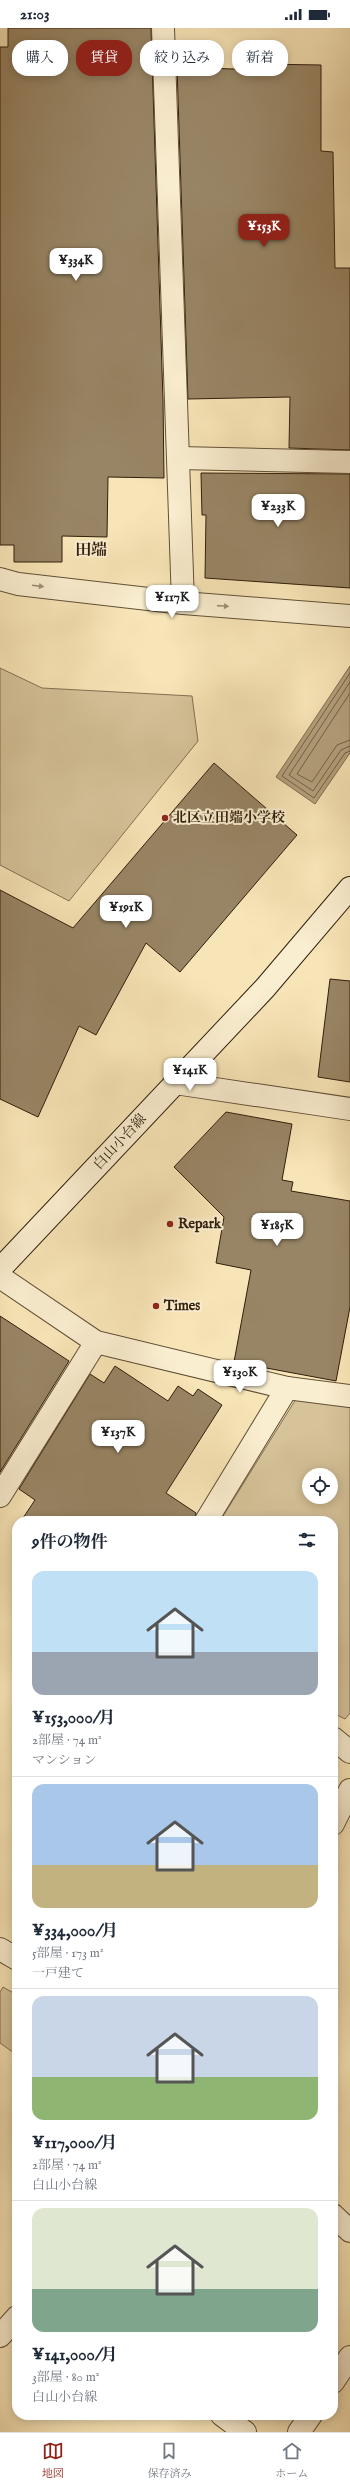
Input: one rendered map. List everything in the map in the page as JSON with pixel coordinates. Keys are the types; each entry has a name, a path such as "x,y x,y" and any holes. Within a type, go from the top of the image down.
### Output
{"street":[{"path":"163,28 183,603"},
{"path":"179,458 350,462"},
{"path":"0,579 18,584 183,603 350,616"},
{"name":"白山小台線","path":"0,1269 265,988 350,888"},
{"path":"175,1083 350,1109"},
{"path":"0,1277 96,1342 287,1388 350,1396"},
{"path":"0,1496 96,1342"},
{"path":"209,1516 287,1388"},
{"path":"338,1742 350,1752"},
{"path":"338,1814 350,1790"},
{"path":"0,1949 12,1956"},
{"path":"338,2220 350,2231"},
{"path":"0,2336 12,2323"},
{"path":"338,2375 350,2357"},
{"path":"229,2420 245,2432"},
{"path":"299,2432 307,2420"}],"shaded area":[{"path":"0,668 42,688 192,696 198,741 69,901 0,865"},
{"path":"296,1399 350,1407 350,1713 345,1719 338,1716 338,1516 223,1516"},
{"path":"3,1987 12,1992 12,2051 0,2043 0,1992"}],"water":[{"path":"350,666 350,753 315,804 276,777"}],"building":[{"path":"8,28 151,28 151,40 140,40 140,76 153,76 163,400 164,478 108,477 107,537 62,536 62,562 14,562 14,545 0,545 0,47 8,47"},
{"path":"288,64 321,65 321,151 333,152 335,268 350,268 350,450 289,448 290,397 188,399 177,76 224,76 224,69 232,69 232,76 288,76"},
{"path":"201,473 350,474 350,588 205,578 206,515 202,515"},
{"path":"214,763 297,835 180,972 146,943 96,1035 79,1026 38,1117 0,1099 0,890 73,928"},
{"path":"330,979 350,981 350,1082 318,1077"},
{"path":"226,1112 292,1124 282,1180 293,1182 291,1191 350,1201 350,1307 336,1381 234,1362 251,1270 216,1263 224,1217 174,1167"},
{"path":"0,1316 69,1361 0,1472"},
{"path":"115,1366 168,1401 178,1386 193,1396 198,1389 222,1405 166,1493 196,1513 195,1516 24,1516 35,1500 19,1489 90,1374 104,1383"}],"place":[{"name":"北区立田端小学校","path":"165,818"},
{"name":"Repark","path":"170,1224"},
{"name":"Times","path":"156,1306"}],"district":[{"name":"田端","path":"91,551"}]}
